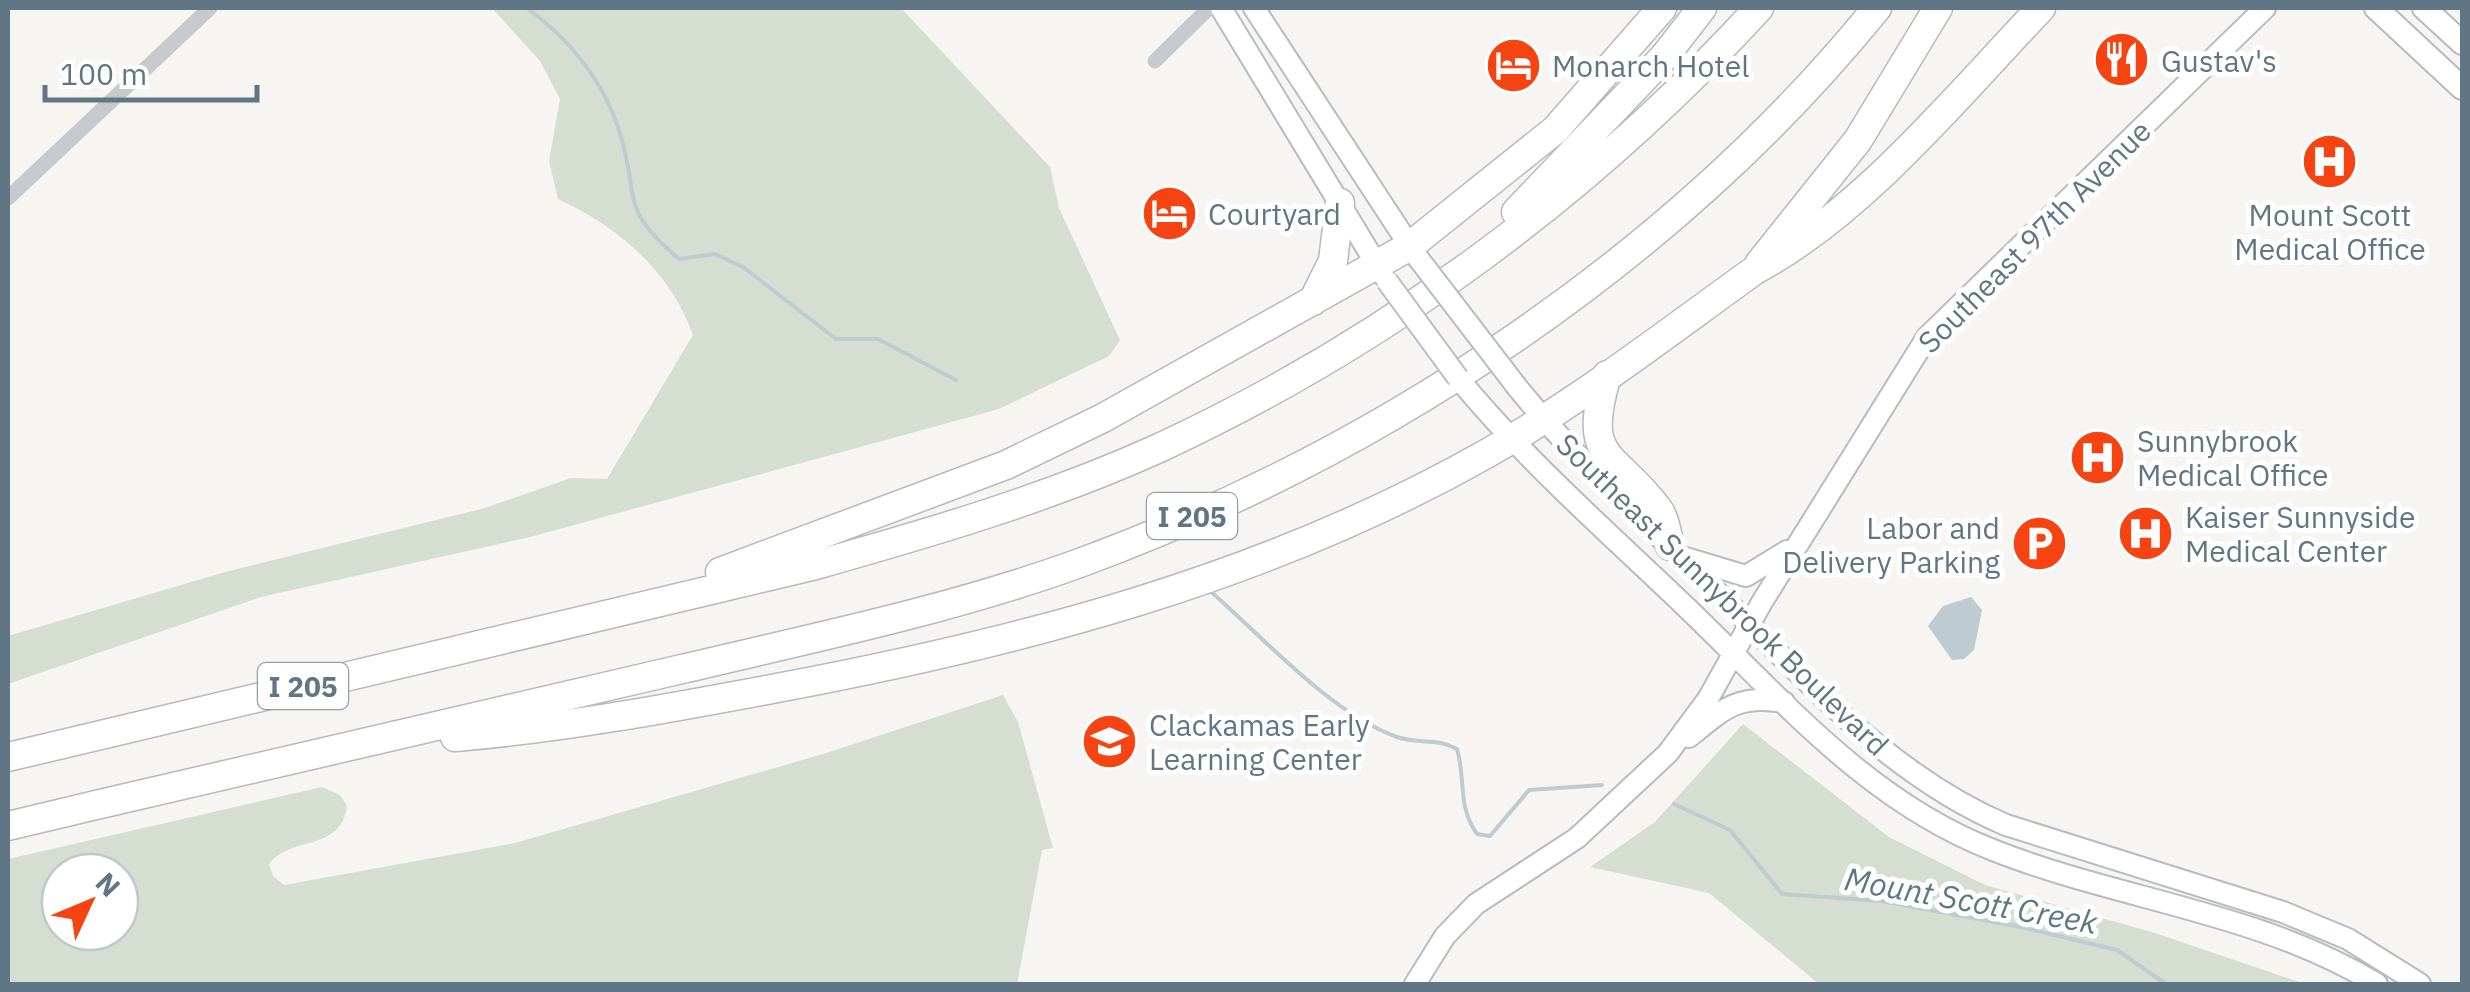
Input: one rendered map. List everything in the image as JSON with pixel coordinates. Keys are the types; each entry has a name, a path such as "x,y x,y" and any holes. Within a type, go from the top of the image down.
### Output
{"highway":[{"path":"599,616 1006,465 1104,418 1314,301 1382,273 1414,252 1555,130 1662,8"},
{"path":"1452,278 1664,58 1702,8"},
{"name":"I 205","path":"8,756 812,566 939,530 1058,489 1155,449 1244,405 1356,341 1452,278 1588,173 1658,110 1759,8"},
{"name":"I 205","path":"8,826 364,745 982,594 1120,547 1292,470 1514,337 1616,261 1737,156 1878,8"},
{"path":"1755,270 1858,140 1938,8"},
{"path":"364,745 563,728 861,672 1083,620 1200,582 1343,524 1511,439 1755,270 1789,252 1875,177 2041,8"},
{"path":"1314,301 1333,261 1340,203"},
{"path":"1608,375 1596,413 1599,442 1618,471 1660,511 1675,551"}],"main road":[{"name":"Southeast Sunnybrook Boulevard","path":"1221,8 1382,273 1486,412 1853,769 1924,817 1993,850 2289,940 2377,984"},
{"name":"Southeast Sunnybrook Boulevard","path":"1254,8 1414,252 1516,388 1675,551 1871,741 1957,802 2028,833 2241,898 2348,939 2420,984"},
{"name":"Southeast 97th Avenue","path":"1415,984 1445,936 1476,904 1570,843 1668,753 1734,653 1927,338 2265,8"},
{"path":"2376,8 2462,88"},
{"path":"2424,8 2462,43"},
{"path":"1675,551 1746,576 1798,544"},
{"path":"1668,753 1735,703 1753,699 1784,702"},
{"path":"2100,883 2129,878 2228,908 2241,898"}],"street":[{"path":"8,198 210,8"},
{"path":"1154,60 1209,8"}],"shaded area":[{"path":"492,8 901,8 1050,167 1059,208 1120,340 1109,356 999,409 530,537 261,597 8,684 8,636 225,572 485,508 571,478 607,479 693,335 671,291 640,254 602,223 558,199 549,161 560,99 540,61"},
{"path":"1971,597 1982,610 1974,650 1964,659 1952,660 1928,626 1943,606"},
{"path":"1003,695 1018,722 1053,848 1042,850 1017,984 8,984 8,859 322,787 340,795 347,806 343,821 326,837 290,849 269,864 273,876 284,885 515,843 823,754"},
{"path":"1743,724 1889,837 1985,885 2155,933 2305,984 1819,984 1709,893 1590,867 1655,822"}],"waterway":[{"name":"Mount Scott Creek","path":"527,8 558,34 596,81 621,137 639,215 679,259 715,254 743,267 836,339 878,339 956,380"},
{"name":"Mount Scott Creek","path":"1209,590 1347,711 1397,737 1457,749 1464,803 1477,834 1490,836 1529,790 1602,785"},
{"name":"Mount Scott Creek","path":"1674,804 1730,830 1782,894 1882,901 2016,926 2117,950 2166,984"}],"place":[{"name":"Gustav's","path":"2122,60"},
{"name":"Monarch Hotel","path":"1513,65"},
{"name":"Mount Scott Medical Office","path":"2330,161"},
{"name":"Courtyard","path":"1169,213"},
{"name":"Sunnybrook Medical Office","path":"2098,457"},
{"name":"Kaiser Sunnyside Medical Center","path":"2146,533"},
{"name":"Labor and Delivery Parking","path":"2039,544"},
{"name":"Clackamas Early Learning Center","path":"1110,741"}]}
